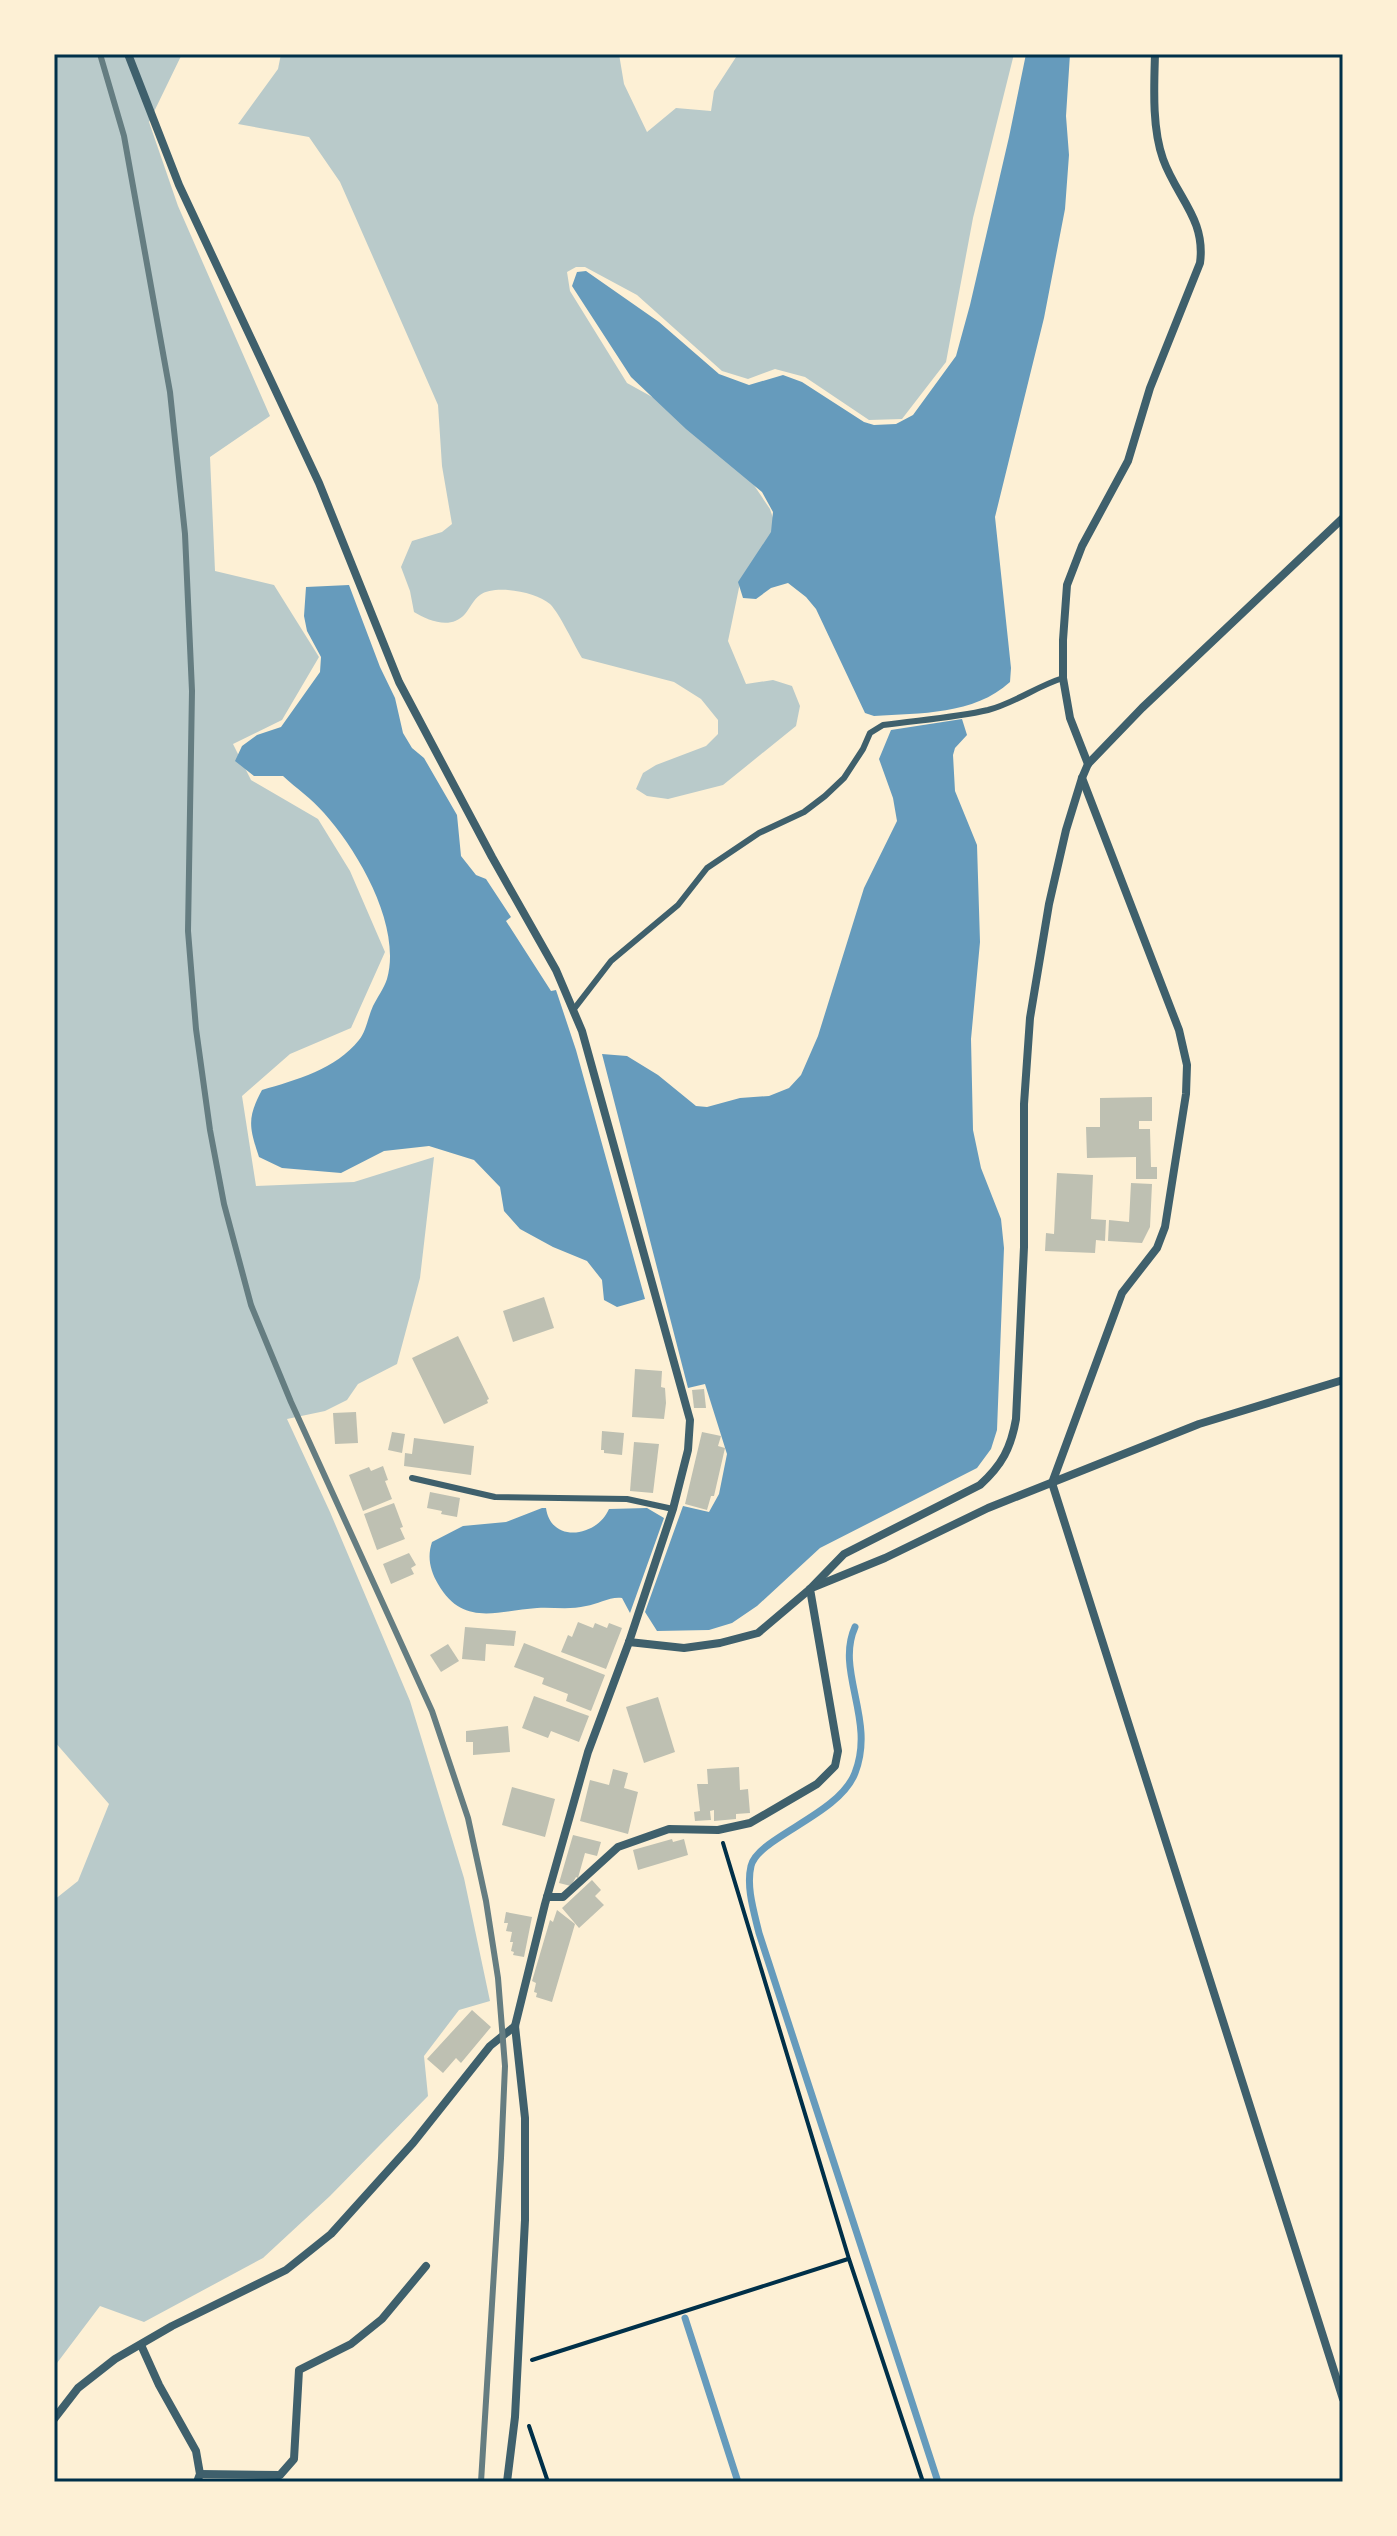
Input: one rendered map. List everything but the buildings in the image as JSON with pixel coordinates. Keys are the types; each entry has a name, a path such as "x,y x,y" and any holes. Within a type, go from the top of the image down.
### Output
{"street":[{"path":"128,54 179,185 319,483 399,682 556,970 574,1009 690,1420 688,1450 673,1509 588,1752 515,2026 525,2132 525,2220 519,2365 507,2482"},
{"path":"1088,764 1070,718 1063,678 1067,585 1082,546 1128,461 1150,388 1200,263 1201,237 1197,225 1162,156 1156,127 1155,54"},
{"path":"629,1642 684,1648 758,1633 810,1589 844,1554 980,1485 1006,1456 1016,1419 1024,1247 1024,1104 1030,1018 1049,904 1082,778 1088,764 1142,708 1343,518"},
{"path":"1082,778 1179,1030 1187,1065 1186,1094 1165,1227 1157,1248 1122,1293 1052,1483 1343,2399"},
{"path":"810,1589 885,1558 988,1508 1199,1424 1343,1380"},
{"path":"547,1897 563,1897 618,1847 669,1829 718,1830 750,1823 817,1784 835,1766 838,1751 810,1589"},
{"path":"54,2419 78,2388 115,2359 172,2326 286,2270 331,2234 413,2143 490,2046 515,2026"},
{"path":"141,2345 159,2385 196,2451 198,2478 280,2475 294,2459 299,2370 351,2344 382,2319 426,2266"}],"lane":[{"path":"574,1009 611,961 678,905 707,868 759,833 804,812 825,796 844,778 870,733 883,725 990,710 1063,678"},
{"path":"412,1478 495,1497 627,1499 673,1509"}],"path":[{"path":"718,1830 849,2259 923,2482"},
{"path":"519,2365 849,2259"},
{"path":"515,2417 528,2421 548,2482"}],"shaded area":[{"path":"54,54 182,54 149,122 178,206 270,416 210,457 215,571 274,585 319,657 282,720 233,744 251,780 318,819 350,871 385,952 351,1028 290,1054 242,1096 256,1186 354,1182 434,1157 420,1278 397,1364 358,1384 347,1400 325,1411 287,1419 410,1701 464,1878 490,2001 459,2010 424,2056 428,2096 330,2196 263,2258 144,2322 100,2306 54,2367 54,1900 78,1881 109,1804 54,1741"},
{"path":"281,54 619,54 624,84 647,132 676,108 711,111 714,91 738,54 1014,54 973,218 946,362 902,419 869,420 805,377 775,369 748,379 722,371 637,295 585,267 576,267 567,272 570,291 627,383 672,408 741,466 770,509 776,527 740,583 728,641 746,684 773,680 792,686 800,706 796,726 723,785 668,799 647,796 636,789 643,773 656,765 706,746 718,734 718,720 701,699 674,682 582,658 558,615 544,600 515,591 495,590 480,595 465,614 453,622 433,621 414,612 401,567 412,541 442,532 452,524 442,466 438,405 340,182 309,137 238,124 278,69"}],"water":[{"path":"1026,54 1070,54 1066,116 1069,155 1065,209 1044,318 995,517 1010,682 996,693 963,706 928,713 874,716 865,713 816,609 806,597 788,583 771,588 756,599 743,598 738,582 771,532 773,512 762,492 686,429 631,377 572,286 577,272 586,271 659,322 719,374 749,385 783,375 802,382 864,422 896,424 913,415 956,356"},
{"path":"349,585 395,698 403,733 412,748 424,758 457,815 461,856 476,875 486,879 511,917 506,921 551,991 556,990 576,1050 645,1299 617,1307 604,1300 602,1280 587,1261 520,1229 504,1211 500,1187 474,1160 429,1146 384,1151 341,1173 282,1168 259,1157 251,1123 262,1090 315,1072 350,1050 363,1033 387,979 390,958 383,913 363,868 337,829 283,776 254,776 235,761 242,746 257,735 281,727 320,672 321,657 307,631 304,616 306,587"},
{"path":"962,719 967,735 953,755 955,791 977,845 980,942 971,1039 973,1130 981,1168 1001,1219 1004,1248 997,1430 991,1449 977,1468 820,1548 757,1606 732,1623 709,1630 657,1631 645,1612 683,1506 709,1512 719,1494 727,1454 705,1384 688,1388 602,1054 627,1056 658,1075 696,1106 707,1107 740,1098 769,1096 789,1088 801,1075 818,1036 864,888 897,821 893,798 879,759 891,730"},
{"path":"546,1508 556,1527 565,1532 595,1526 609,1509 647,1508 664,1518 630,1613 622,1598 574,1608 482,1613 458,1606 448,1598 431,1569 432,1542 463,1526 506,1522"}],"waterway":[{"path":"855,1627 850,1644 850,1661 861,1734 855,1773 833,1801 757,1855 751,1866 750,1891 759,1933 938,2482"},
{"path":"685,2318 738,2482"}],"railway":[{"path":"100,54 124,136 170,392 185,534 192,691 188,931 196,1029 224,1204 251,1305 291,1402 432,1711 468,1818 486,1901 498,1978 505,2066 481,2482"}]}
